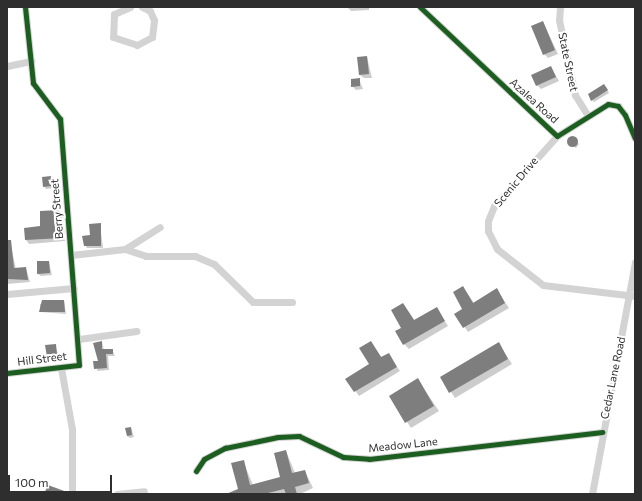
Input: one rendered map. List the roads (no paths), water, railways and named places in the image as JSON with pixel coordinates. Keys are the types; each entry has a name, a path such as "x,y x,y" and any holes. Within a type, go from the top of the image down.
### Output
{"street":[{"name":"Berry Street","path":"25,7 36,91 55,109 60,119 79,339 79,364"},
{"path":"127,7 114,14 114,37 137,45 152,37 154,20 150,11 142,7"},
{"name":"Azalea Road","path":"420,7 557,136 587,114 608,104 618,106 635,138"},
{"name":"State Street","path":"560,7 559,20 575,94 587,114"},
{"path":"7,66 31,61"},
{"name":"Scenic Drive","path":"557,136 494,206 488,221 488,231 497,249 543,285 632,295"},
{"path":"125,249 160,227"},
{"path":"71,254 125,249 146,256 195,256 214,264 253,302 292,302"},
{"name":"Cedar Lane Road","path":"592,494 602,432 632,295 635,262"},
{"path":"7,294 74,288"},
{"path":"79,339 136,331"},
{"name":"Hill Street","path":"7,373 61,368 79,364"},
{"path":"61,368 72,430 72,494"},
{"name":"Meadow Lane","path":"196,471 204,459 225,448 278,436 299,436 343,457 369,459 602,432"},
{"path":"117,494 144,491"}]}
